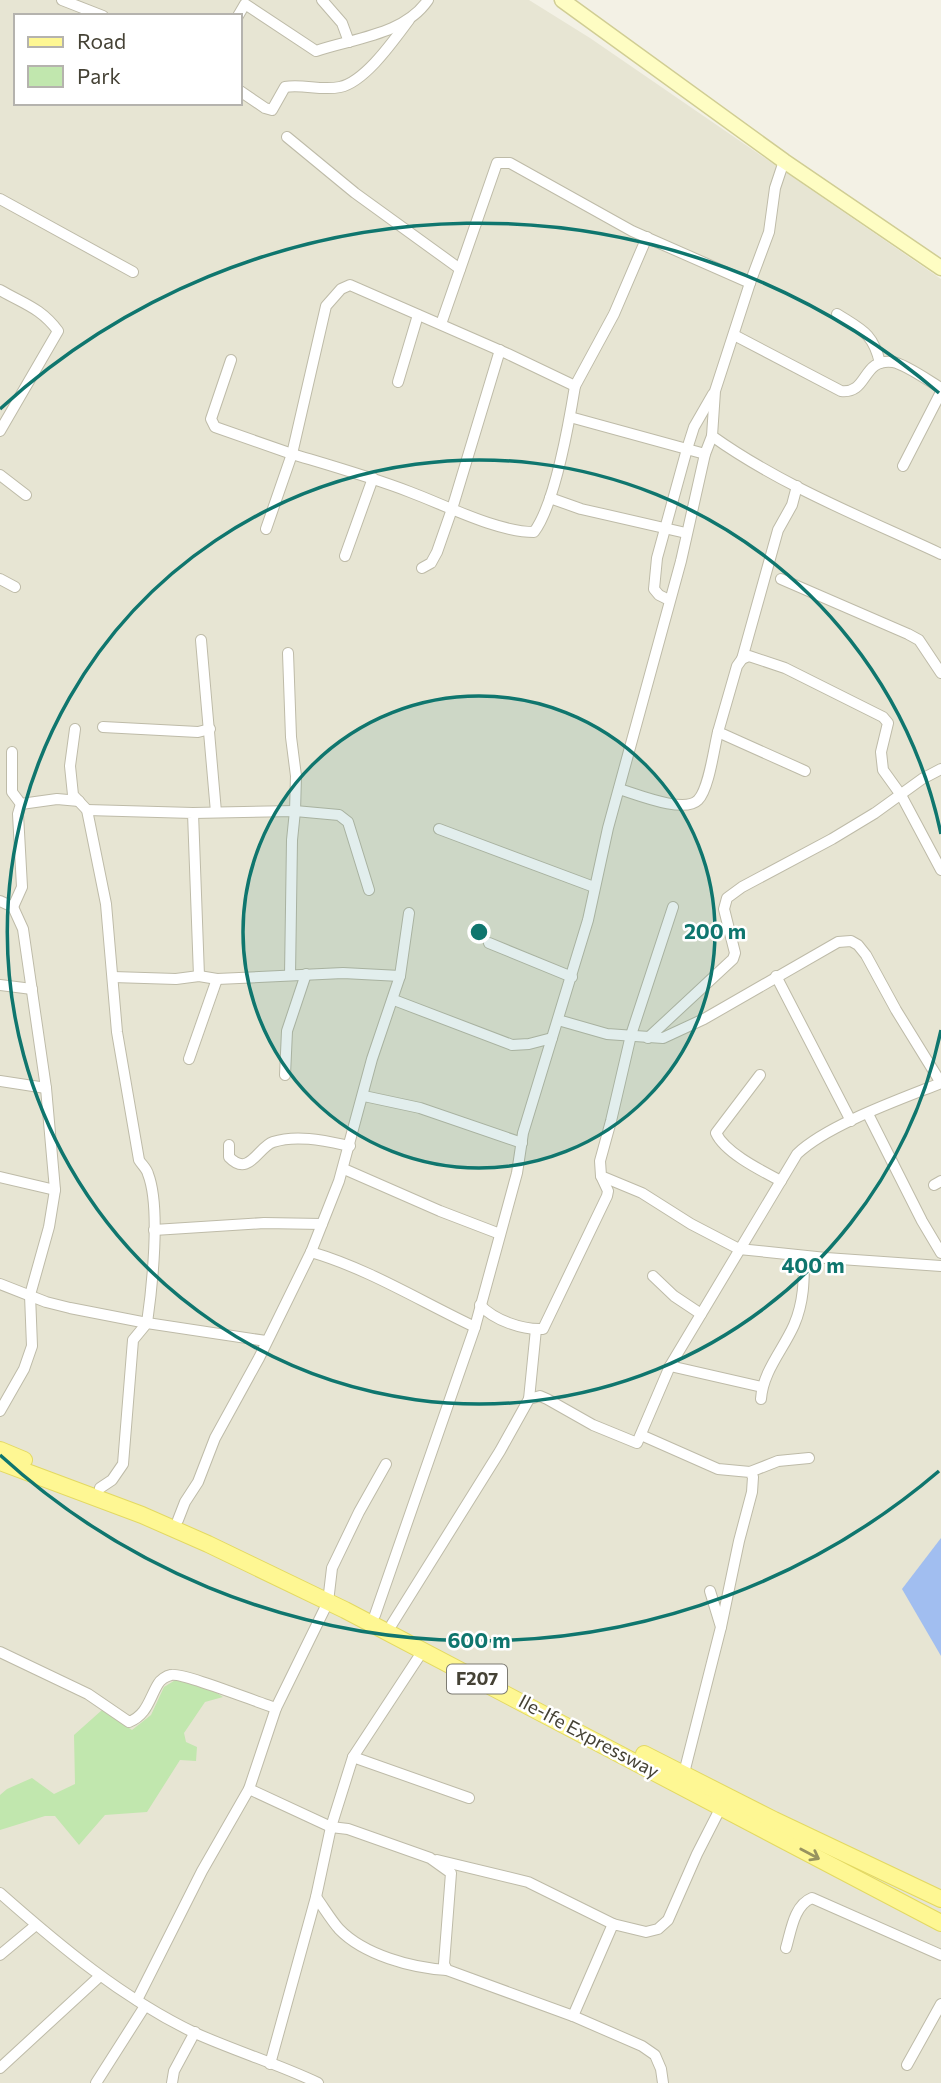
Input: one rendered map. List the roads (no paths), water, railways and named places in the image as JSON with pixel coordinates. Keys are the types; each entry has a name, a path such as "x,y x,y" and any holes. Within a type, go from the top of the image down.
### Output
{"main road":[{"path":"562,0 784,161 941,268"},
{"name":"Ile-Ife Expressway","path":"0,1450 100,1488 124,1503 208,1544 329,1599 375,1615 517,1690 684,1773 732,1808"},
{"name":"Ile-Ife Expressway","path":"0,1462 178,1520 232,1544 422,1652 732,1808 941,1899"},
{"name":"Ile-Ife Expressway","path":"771,1826 941,1923"}],"street":[{"path":"62,0 98,14"},
{"path":"322,0 342,23 349,42"},
{"path":"239,14 245,4 316,51 388,30 419,13 428,0"},
{"path":"242,92 272,110 285,87 340,87 367,72 412,17"},
{"path":"287,137 355,193 460,269"},
{"path":"669,600 654,589 654,578 666,528 694,427 715,391 769,233 775,188 784,161"},
{"path":"441,324 497,163 510,163 632,231 750,283"},
{"path":"0,198 133,272"},
{"path":"231,360 211,419 215,428 373,478 491,522 524,532 534,532 550,498 575,386 614,314 647,237"},
{"path":"266,529 292,454 326,306 341,289 350,285 500,350 575,386"},
{"path":"0,290 36,308 58,331 0,431"},
{"path":"398,382 418,314"},
{"path":"837,314 876,343 880,363"},
{"path":"734,335 841,391 850,392 858,388 869,368 880,363 894,362 941,390 903,466"},
{"path":"422,568 431,562 437,552 453,509 500,350"},
{"path":"375,1615 475,1327 517,1172 522,1143 588,920 593,887 652,671 705,454 712,436 715,391"},
{"path":"570,417 705,454"},
{"path":"712,436 736,453 797,486 941,554"},
{"path":"0,475 26,495"},
{"path":"345,556 373,478"},
{"path":"619,789 664,802 691,804 701,796 778,530 792,505 797,486"},
{"path":"550,498 581,509 686,533"},
{"path":"0,579 15,587"},
{"path":"781,579 919,640 941,673"},
{"path":"201,639 216,812"},
{"path":"288,653 296,811 292,840 290,975"},
{"path":"742,659 750,656 785,668 883,717 888,723 881,762 883,770 901,795 941,870"},
{"path":"103,727 198,732 210,729"},
{"path":"75,729 70,766 73,795 86,810 106,904 117,1032 139,1160 148,1174 154,1230 152,1292 146,1323 133,1340 123,1464 112,1480 100,1488"},
{"path":"718,732 805,771"},
{"path":"12,752 12,792 21,804"},
{"path":"648,1038 733,958 735,953 724,909 727,898 742,887 832,839 941,769"},
{"path":"21,804 57,799 79,801"},
{"path":"13,907 22,887 18,814 21,804"},
{"path":"86,810 193,813 296,811 339,815 348,822 369,890"},
{"path":"193,813 199,976"},
{"path":"439,828 593,887"},
{"path":"0,901 13,907 23,929 47,1088 55,1190 30,1295 32,1346 24,1369 0,1411"},
{"path":"480,1305 497,1318 536,1329 542,1329 546,1323 607,1196 600,1161 631,1035 673,907"},
{"path":"178,1520 185,1502 198,1482 215,1438 311,1252 344,1168 372,1059 394,1000 409,913"},
{"path":"529,1399 540,1396 637,1443 670,1366 797,1154 851,1121 941,1083 858,945 851,941 838,942 677,1033 663,1038 607,1034 558,1020"},
{"path":"489,943 572,977"},
{"path":"113,977 176,979 199,976 216,979 343,973 400,976"},
{"path":"285,1075 287,1031 306,975"},
{"path":"776,976 851,1121"},
{"path":"189,1059 216,979"},
{"path":"0,985 32,989"},
{"path":"394,1000 512,1045 552,1038"},
{"path":"761,1075 716,1133 718,1139 741,1157 781,1181"},
{"path":"0,1081 47,1088"},
{"path":"364,1096 420,1108 522,1143"},
{"path":"868,1114 941,1253"},
{"path":"229,1145 229,1157 240,1164 253,1160 271,1142 301,1139 350,1146"},
{"path":"344,1168 440,1211 500,1234"},
{"path":"601,1176 642,1194 739,1249 941,1266"},
{"path":"0,1177 55,1190"},
{"path":"154,1230 254,1223 322,1224"},
{"path":"311,1252 342,1261 379,1277 475,1327"},
{"path":"761,1399 761,1387 793,1328 801,1306 804,1256"},
{"path":"653,1276 674,1296 701,1314"},
{"path":"0,1284 70,1308 146,1323 266,1341"},
{"path":"392,1624 500,1451 529,1399 536,1329"},
{"path":"670,1366 761,1387"},
{"path":"641,1434 718,1469 750,1472 778,1461 809,1458"},
{"path":"96,2083 141,2003 202,1871 249,1789 276,1708 329,1599 331,1568 386,1464"},
{"path":"684,1773 752,1492 753,1477 750,1472"},
{"path":"710,1591 721,1627"},
{"path":"0,1651 88,1694 129,1722 139,1718 160,1680 173,1674 192,1678 276,1708"},
{"path":"270,2064 316,1897 331,1827 353,1757 422,1652"},
{"path":"353,1757 469,1798"},
{"path":"249,1789 331,1827 348,1829 430,1858 528,1882 613,1924 646,1932 658,1929 668,1920 697,1854 732,1808"},
{"path":"430,1858 452,1873 443,1964 447,1970"},
{"path":"0,1894 100,1976 141,2003 195,2032 316,2083"},
{"path":"316,1897 340,1930 357,1944 428,1969 447,1970 573,2016 648,2050 655,2055 663,2083"},
{"path":"786,1948 798,1909 804,1901 812,1898 941,1955"},
{"path":"0,1955 36,1924"},
{"path":"573,2016 613,1924"},
{"path":"0,2068 100,1976"},
{"path":"907,2065 941,2004"},
{"path":"173,2083 174,2071 195,2032"}],"water":[{"path":"941,1538 941,1656 902,1589"}]}
